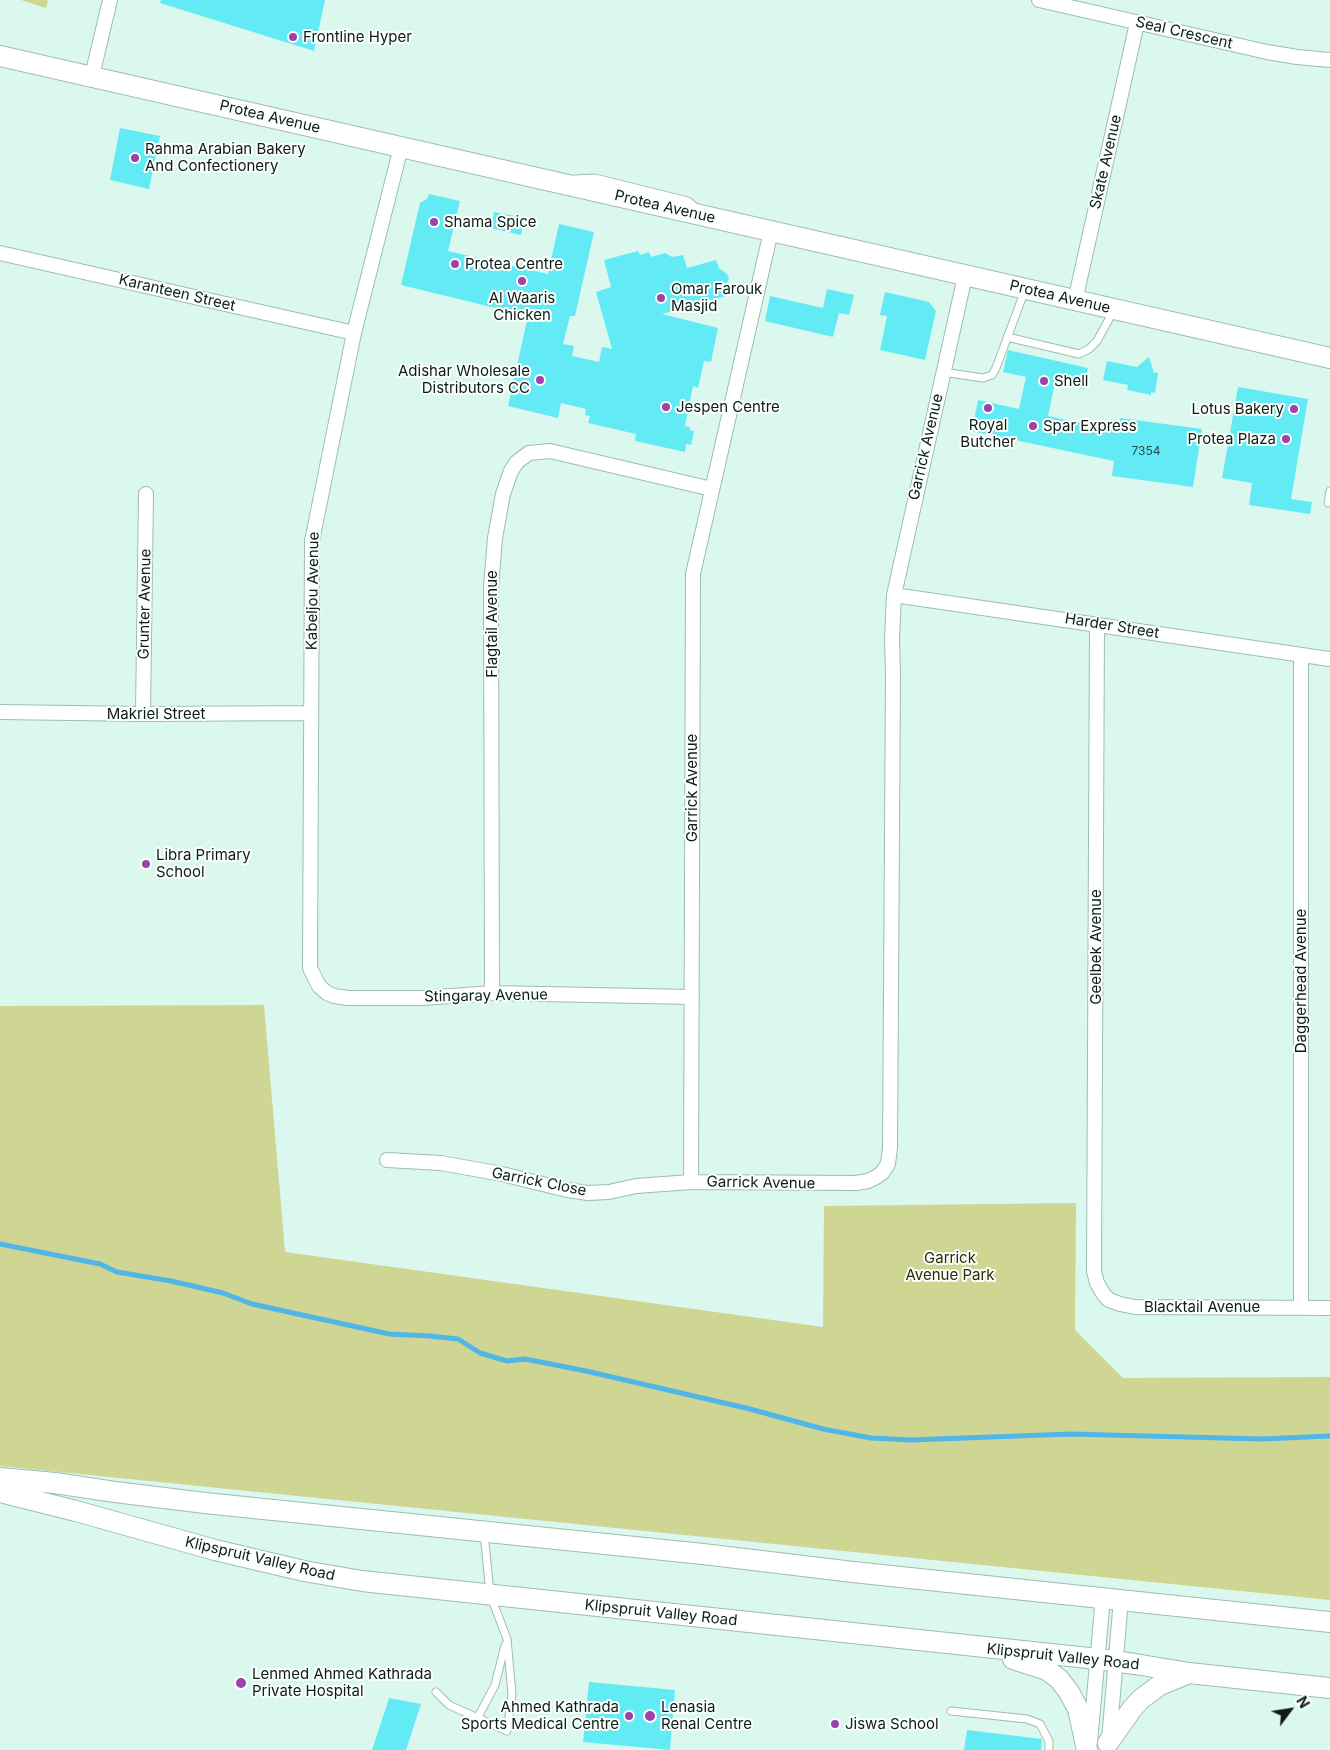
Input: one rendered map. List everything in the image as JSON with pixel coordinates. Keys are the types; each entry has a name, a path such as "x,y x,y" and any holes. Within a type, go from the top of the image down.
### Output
{"main road":[{"name":"Protea Avenue","path":"0,56 1330,358"},
{"path":"0,1478 55,1483 196,1502 703,1554 853,1572 1330,1622"},
{"name":"Klipspruit Valley Road","path":"0,1492 215,1550 304,1571 362,1581 1107,1660 1189,1673 1330,1688"},
{"path":"968,1646 1047,1670 1059,1679 1078,1709 1088,1750"},
{"path":"1108,1746 1132,1709 1141,1699 1160,1685 1189,1673"}],"street":[{"path":"92,76 110,0"},
{"name":"Seal Crescent","path":"1039,0 1297,58 1330,60"},
{"name":"Skate Avenue","path":"1075,301 1137,23"},
{"name":"Kabeljou Avenue","path":"309,954 312,541 354,333 401,147"},
{"name":"Garrick Avenue","path":"771,231 695,561 692,586 691,1182 856,1183 868,1181 876,1177 882,1173 888,1164 890,1148 892,639 894,595 965,276"},
{"name":"Karanteen Street","path":"0,252 354,333"},
{"name":"Flagtail Avenue","path":"492,993 491,587 495,538 503,494 511,471 517,462 529,453 550,451 712,489"},
{"name":"Grunter Avenue","path":"143,714 146,494"},
{"name":"Harder Street","path":"894,595 1330,659"},
{"name":"Geelbek Avenue","path":"1094,1271 1097,624"},
{"name":"Daggerhead Avenue","path":"1301,655 1301,1307"},
{"name":"Makriel Street","path":"0,712 143,714 311,712"},
{"name":"Stingaray Avenue","path":"309,954 310,968 319,986 334,996 348,998 423,998 492,993 692,997"},
{"name":"Garrick Close","path":"386,1160 441,1163 588,1193 608,1192 636,1186 691,1182"},
{"name":"Blacktail Avenue","path":"1094,1271 1097,1283 1109,1300 1135,1307 1330,1308"},
{"path":"1108,1746 1107,1660 1112,1598"},
{"path":"1088,1750 1107,1660"}],"lane":[{"path":"943,372 983,378 992,374 996,368 1025,290"},
{"path":"1007,338 1079,354 1089,349 1097,341 1114,310"},
{"path":"1328,503 1330,491"},
{"path":"436,1692 449,1705 506,1731 512,1694 507,1639 490,1594 484,1532"},
{"path":"478,1717 496,1685 507,1639"},
{"path":"951,1711 1028,1719 1040,1724 1050,1741 1049,1750"}],"green space":[{"path":"21,0 48,0 46,8"},
{"name":"Garrick Avenue Park","path":"264,1005 285,1252 823,1327 824,1206 1076,1203 1075,1330 1123,1378 1330,1377 1330,1600 0,1466 0,1006"}],"building":[{"name":"Frontline Hyper","path":"161,0 325,0 314,51 160,3"},
{"name":"Rahma Arabian Bakery And Confectionery","path":"120,128 160,136 149,189 110,180"},
{"path":"429,194 460,201 448,251 548,274 559,224 594,232 575,316 570,316 563,344 574,346 572,356 599,362 602,347 612,349 596,292 611,287 604,260 638,251 640,255 649,252 651,257 665,253 672,257 683,255 687,268 716,260 719,268 729,278 725,289 726,296 662,314 718,328 711,362 704,361 698,388 693,386 685,426 690,427 690,430 694,431 691,445 686,444 685,452 635,441 636,434 588,423 590,416 585,415 586,409 561,403 558,418 508,406 528,316 401,285 420,203 427,199"},
{"path":"494,212 524,218 521,235 491,228"},
{"path":"827,289 854,295 849,315 839,313 833,337 765,321 770,296 823,308"},
{"path":"885,292 929,302 936,311 925,360 880,350 887,316 880,315"},
{"path":"1008,350 1088,368 1084,389 1055,383 1048,416 1118,431 1120,418 1202,429 1193,487 1112,476 1114,461 972,431 978,400 1019,409 1026,377 1003,372"},
{"path":"1149,357 1153,372 1158,373 1155,393 1151,392 1151,395 1127,390 1128,385 1103,380 1107,361 1137,367"},
{"name":"Protea Plaza","path":"1238,387 1308,399 1291,499 1312,502 1310,514 1249,505 1252,483 1222,478"},
{"name":"Ahmed Kathrada Sports Medical Centre","path":"589,1682 675,1690 670,1750 583,1742"},
{"name":"Lenmed Ahmed Kathrada Private Hospital","path":"389,1698 421,1704 406,1750 372,1750"},
{"path":"967,1730 1042,1739 1041,1750 964,1750"}],"waterway":[{"path":"0,1244 100,1264 117,1272 171,1281 223,1293 252,1304 389,1334 458,1339 480,1353 507,1361 525,1359 586,1371 750,1409 823,1429 871,1438 911,1440 1071,1434 1262,1439 1330,1436"}],"place":[{"name":"Frontline Hyper","path":"293,37"},
{"name":"Rahma Arabian Bakery And Confectionery","path":"135,158"},
{"name":"Shama Spice","path":"434,222"},
{"name":"Protea Centre","path":"455,264"},
{"name":"Al Waaris Chicken","path":"522,281"},
{"name":"Omar Farouk Masjid","path":"661,298"},
{"name":"Adishar Wholesale Distributors CC","path":"540,380"},
{"name":"Shell","path":"1044,381"},
{"name":"Jespen Centre","path":"666,407"},
{"name":"Royal Butcher","path":"988,408"},
{"name":"Lotus Bakery","path":"1294,409"},
{"name":"Spar Express","path":"1033,426"},
{"name":"Protea Plaza","path":"1286,439"},
{"name":"Libra Primary School","path":"146,864"},
{"name":"Lenmed Ahmed Kathrada Private Hospital","path":"241,1683"},
{"name":"Ahmed Kathrada Sports Medical Centre","path":"629,1716"},
{"name":"Lenasia Renal Centre","path":"650,1716"},
{"name":"Jiswa School","path":"835,1724"}]}
